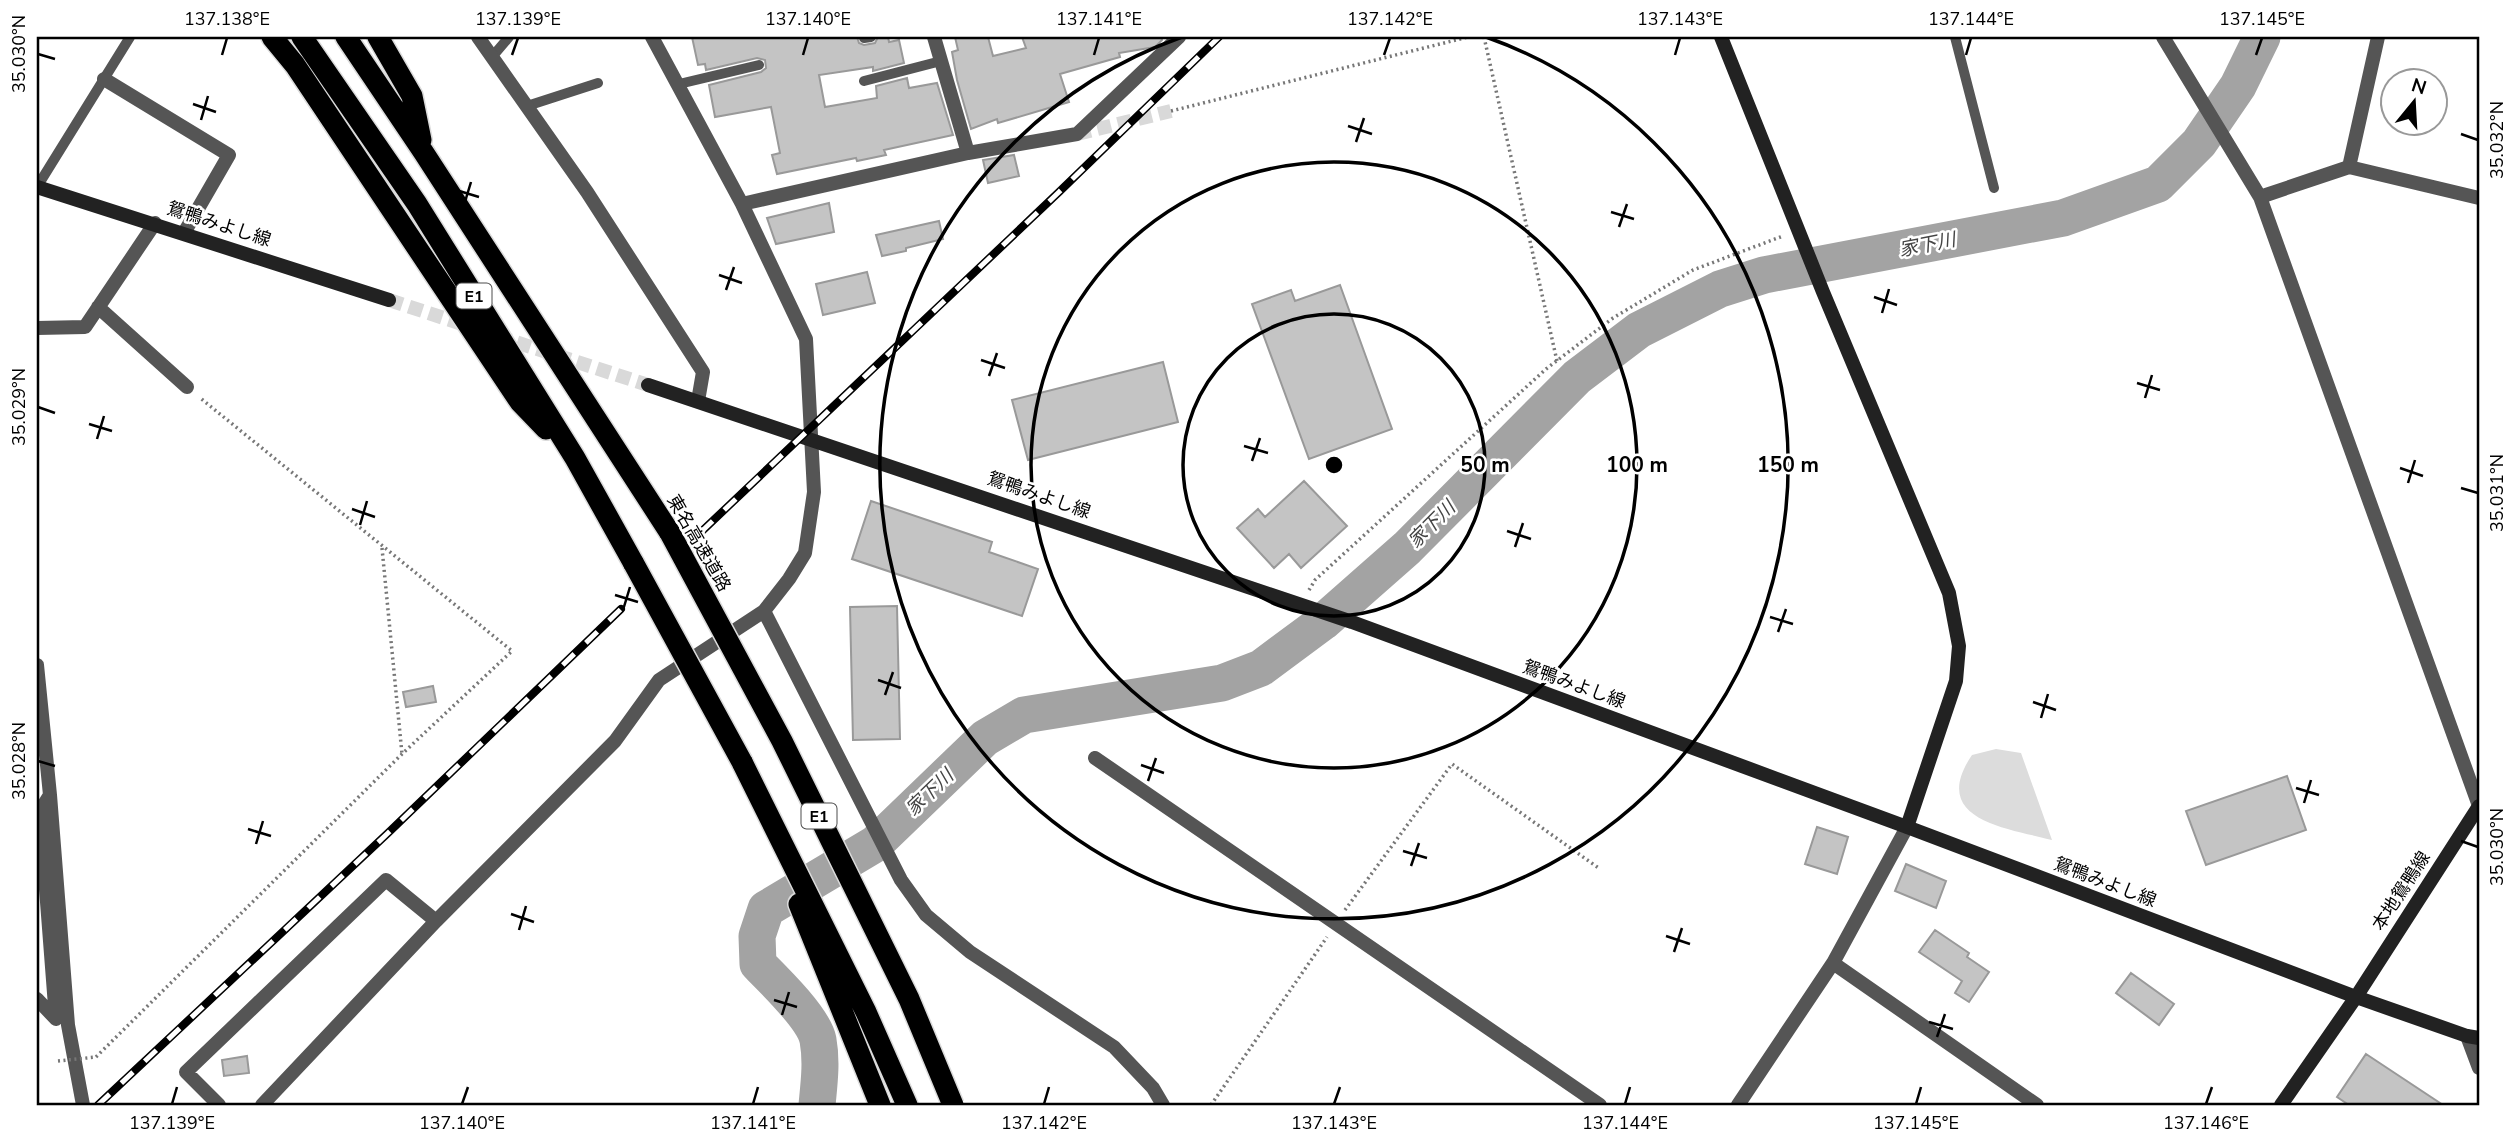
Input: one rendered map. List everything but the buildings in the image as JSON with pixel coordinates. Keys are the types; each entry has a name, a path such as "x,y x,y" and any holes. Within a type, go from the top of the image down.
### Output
{"highway":[{"path":"272,37 303,76 520,402 575,458"},
{"name":"E1","path":"302,37 417,204 575,458 742,762 866,1012 907,1105"},
{"name":"東名高速道路","path":"346,37 670,533 782,741 909,999 953,1105"},
{"path":"378,37 412,96 424,153"},
{"path":"742,762 880,1105"}],"main road":[{"path":"1721,37 1800,236 1949,593 1959,646 1956,681 1907,827"},
{"name":"鴛鴨みよし線","path":"37,187 389,300"},
{"name":"鴛鴨みよし線","path":"648,385 1352,622 1907,827 2356,998 2473,1037"},
{"name":"本地鴛鴨線","path":"2281,1105 2356,998 2479,806"}],"street":[{"path":"478,37 587,192 703,372 698,401"},
{"path":"262,1105 436,921 615,741 659,680 764,611 805,553 814,492 806,339 742,204 652,37"},
{"path":"934,37 968,153"},
{"path":"2163,37 2260,197 2479,806"},
{"path":"2349,167 2378,37"},
{"path":"742,204 968,153 1077,134 1177,38"},
{"path":"104,79 229,155 184,233"},
{"path":"2260,197 2349,167 2479,198"},
{"path":"37,328 85,327 155,223"},
{"path":"99,307 187,387"},
{"path":"764,611 901,880 926,915 970,951 1114,1046 1153,1087 1163,1105"},
{"path":"37,665 68,1025 83,1105"},
{"path":"1095,758 1600,1105"},
{"path":"37,999 56,1019 40,811 50,795"},
{"path":"1738,1105 1833,963 1907,827"},
{"path":"219,1105 186,1072 386,880 436,921"},
{"path":"1833,963 2037,1105"},
{"path":"2473,1037 2479,1068"}],"lane":[{"path":"37,187 131,37"},
{"path":"492,57 509,37"},
{"path":"1955,37 1994,188"},
{"path":"864,81 941,61"},
{"path":"679,84 758,65"},
{"path":"527,106 598,83"}],"path":[{"path":"1171,111 1468,37"},
{"path":"1484,37 1557,360"},
{"path":"1303,605 1315,580 1557,360 1613,318 1693,270 1800,236"},
{"path":"58,1061 96,1057 402,754 512,651 187,387"},
{"path":"382,548 402,754"},
{"path":"1211,1105 1336,924 1452,764 1600,869"}],"shaded area":[{"path":"1996,749 2021,753 2052,840 1995,825 1966,807 1960,794 1961,777 1972,755"}],"waterway":[{"name":"家下川","path":"817,1105 820,1056 815,1031 793,1000 758,964 757,936 766,909 875,844 985,738 1024,715 1222,683 1261,668 1323,622 1407,548 1577,377 1639,330 1720,289 1764,275 2063,218 2158,184 2199,143 2238,86 2262,37"}],"tunnel":[{"path":"1077,134 1171,111"},
{"path":"389,300 471,327"},
{"path":"497,336 648,385"}],"railway":[{"path":"701,532 1219,37"},
{"path":"98,1105 388,833 621,609"}]}
